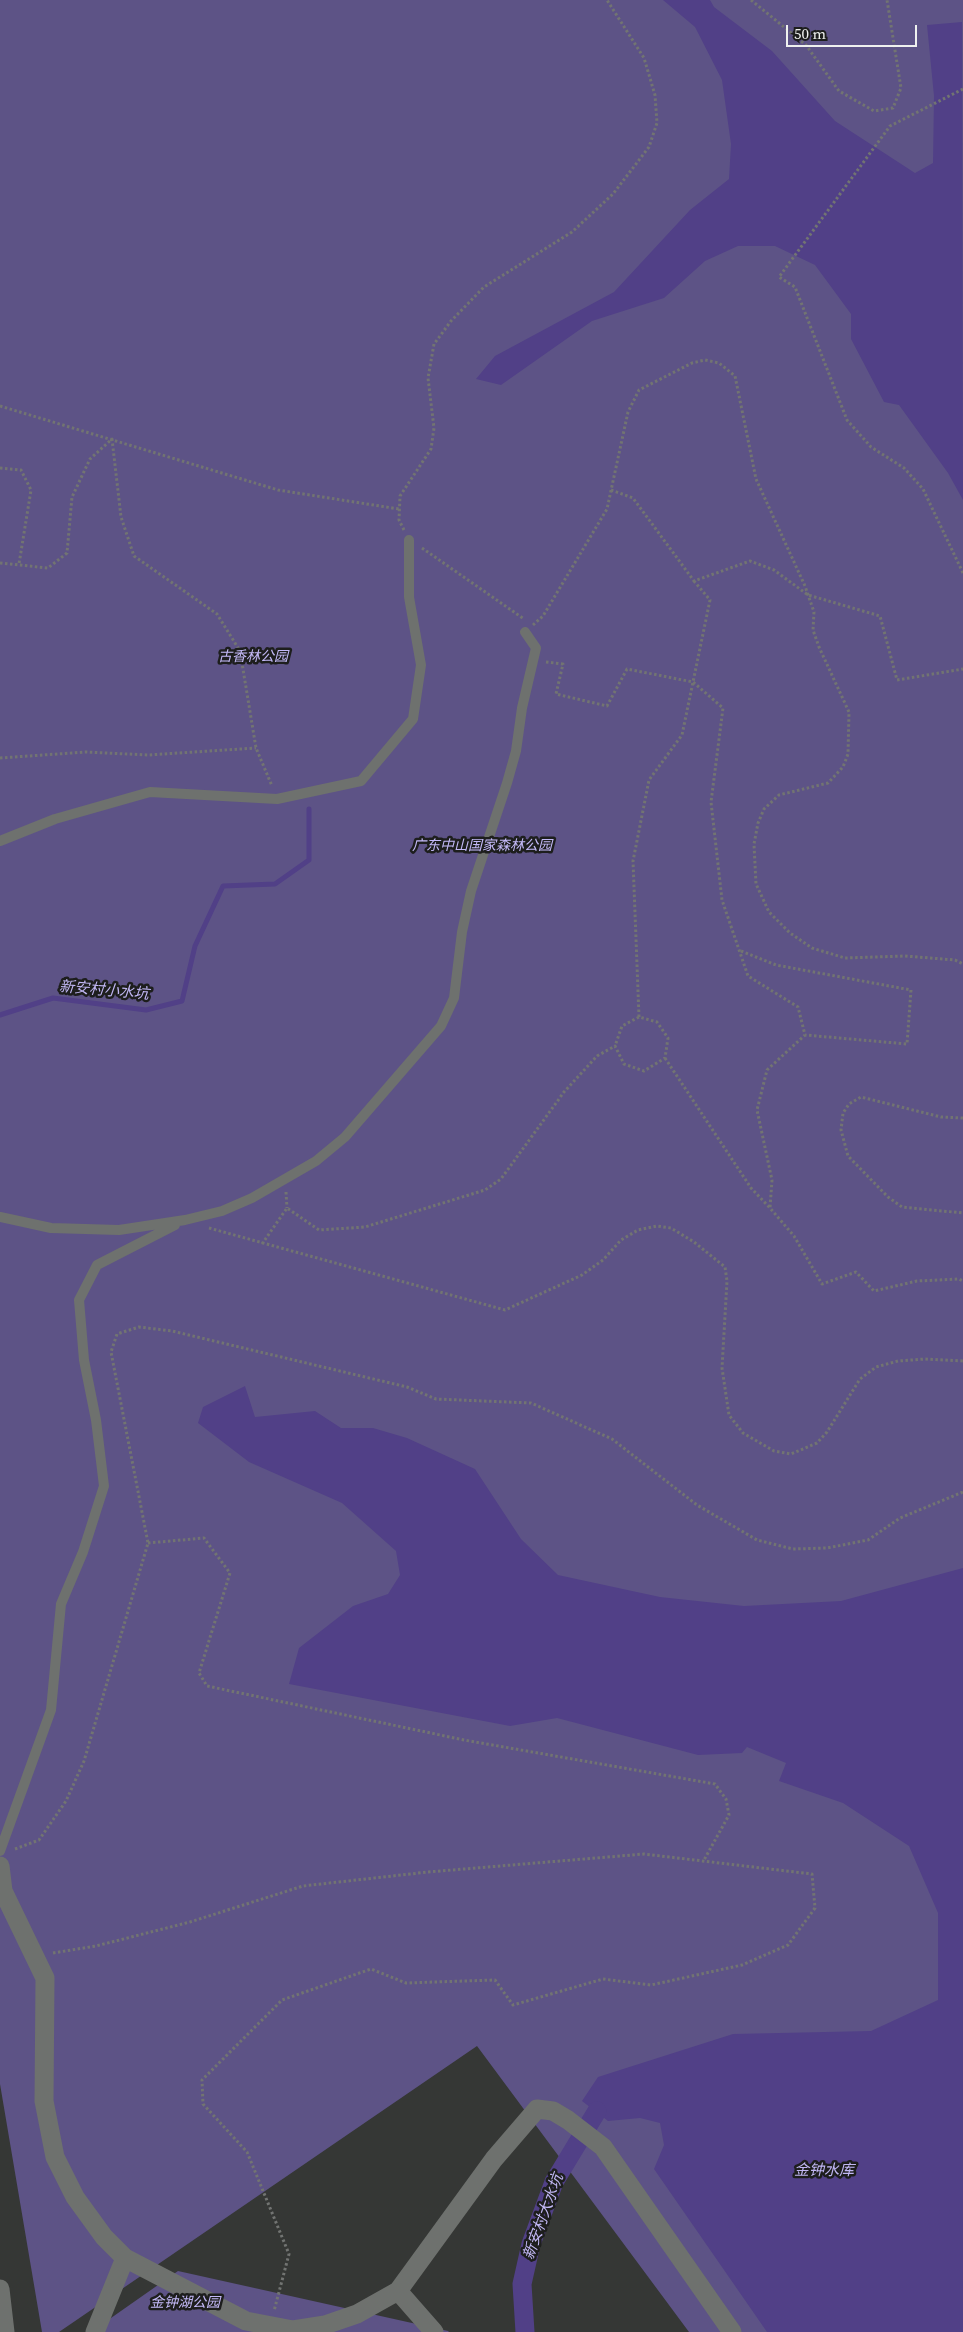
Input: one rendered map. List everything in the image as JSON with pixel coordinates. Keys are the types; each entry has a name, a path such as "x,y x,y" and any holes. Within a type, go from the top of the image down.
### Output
{"street":[{"path":"3,1856 3,1891 45,1978 44,2101 55,2157 81,2205 104,2238 126,2258 246,2321 293,2330 324,2325 357,2314 398,2291 494,2159 536,2109 553,2111 568,2120 602,2147 732,2332"},
{"path":"95,2332 126,2258"},
{"path":"0,2289 5,2332"},
{"path":"398,2291 434,2332"}],"lane":[{"path":"0,841 55,819 150,792 277,799 361,781 414,719 421,665 409,597 409,540"},
{"path":"0,1217 51,1228 119,1230 185,1220 222,1211 252,1198 316,1161 345,1137 441,1026 454,998 462,932 471,892 510,775 536,648 526,632"},
{"path":"3,1856 50,1710 61,1604 83,1552 104,1486 96,1420 84,1360 79,1300 97,1266 134,1244 185,1220"}],"path":[{"path":"526,632 531,623 409,540 399,520 400,496 431,449 434,428 428,378 434,344 451,321 484,287 572,232 612,194 649,147 657,123 655,95 644,58 607,0"},
{"path":"751,0 806,46 839,91 874,111 893,108 901,88 887,0"},
{"path":"963,89 890,126 779,277 795,287 847,420 871,447 904,468 923,489 963,573"},
{"path":"526,632 543,616 607,509 628,412 639,390 692,363 705,360 719,363 734,376 756,479 808,595 814,612 814,630 819,647 849,712 848,754 843,767 828,783 779,795 764,809 758,823 754,844 756,884 769,912 790,932 812,948 845,958 905,956 955,960 963,964"},
{"path":"0,406 278,490 399,509"},
{"path":"0,563 48,568 67,553 72,497 90,459 112,439"},
{"path":"112,439 121,517 134,556 217,614 240,651 256,748 277,799"},
{"path":"0,468 21,470 31,490 19,564"},
{"path":"611,490 633,498 710,600 682,735 648,780 633,861 638,1018"},
{"path":"694,581 750,561 774,570 808,595 880,616 897,680 963,669"},
{"path":"533,660 562,664 556,694 607,706 627,668 693,682 723,708 711,802 722,900 748,976 798,1007 805,1035"},
{"path":"0,758 86,752 148,755 256,748"},
{"path":"740,950 776,964 911,990 907,1044 805,1035 767,1070 757,1110 772,1180 770,1208"},
{"path":"262,1244 287,1208 319,1230 365,1227 485,1190 501,1179 564,1092 597,1056 615,1046 622,1026 638,1018 657,1022 668,1038 665,1058 751,1188 794,1236 822,1284 856,1272 874,1291 917,1281 959,1278 963,1281"},
{"path":"615,1046 624,1064 644,1071 665,1058"},
{"path":"963,1118 941,1117 861,1097 849,1104 843,1113 841,1130 848,1156 888,1197 902,1207 963,1213"},
{"path":"185,1220 262,1244 506,1310 582,1275 602,1260 621,1240 638,1230 657,1226 671,1228 694,1242 725,1267 727,1281 722,1368 729,1415 743,1433 774,1451 782,1453 791,1454 817,1443 827,1432 860,1379 876,1367 907,1361 963,1361"},
{"path":"3,1856 39,1840 66,1801 84,1761 148,1543 111,1352 117,1334 139,1327 172,1331 407,1387 436,1399 531,1403 612,1440 697,1505 757,1540 794,1549 827,1548 868,1540 900,1518 963,1492"},
{"path":"148,1543 204,1538 230,1573 199,1674 207,1686 464,1740 715,1784 726,1799 729,1815 704,1860"},
{"path":"35,1957 96,1946 190,1922 303,1886 428,1872 644,1854 812,1874 815,1908 788,1945 742,1965 651,1985 603,1979 513,2005 495,1980 406,1982 371,1969 282,2000 202,2080 203,2104 247,2152 289,2254 270,2326"}],"green space":[{"name":"广东中山国家森林公园","path":"0,0 963,0 963,2332 689,2332 477,2046 59,2332 42,2332 0,2084"},
{"name":"金钟湖公园","path":"178,2271 448,2331 449,2332 91,2332"}],"water":[{"path":"663,0 710,0 714,7 772,51 835,121 915,173 933,163 934,96 927,25 962,22 963,500 948,473 899,405 884,402 851,339 851,314 815,265 775,246 738,246 705,261 664,298 592,321 501,385 476,379 495,356 614,292 690,210 729,179 731,144 722,80 695,27"},
{"name":"金钟水库","path":"245,1386 255,1417 315,1411 341,1428 373,1428 407,1438 475,1469 521,1539 558,1575 660,1597 744,1606 841,1601 963,1568 963,2332 767,2332 654,2169 664,2145 660,2123 640,2118 608,2121 582,2101 598,2077 733,2034 871,2031 938,2000 938,1913 909,1846 843,1803 779,1781 786,1763 747,1747 742,1753 698,1755 557,1718 510,1726 289,1684 299,1648 353,1606 388,1594 400,1575 396,1551 342,1503 249,1462 198,1423 203,1407"}],"waterway":[{"name":"新安村小水坑","path":"0,1015 53,998 146,1010 182,1001 195,946 223,886 275,884 309,860 309,809"},
{"name":"新安村大水坑","path":"525,2332 522,2284 531,2244 554,2182 597,2111"}],"park label":[{"name":"古香林公园","path":"253,657"}]}
